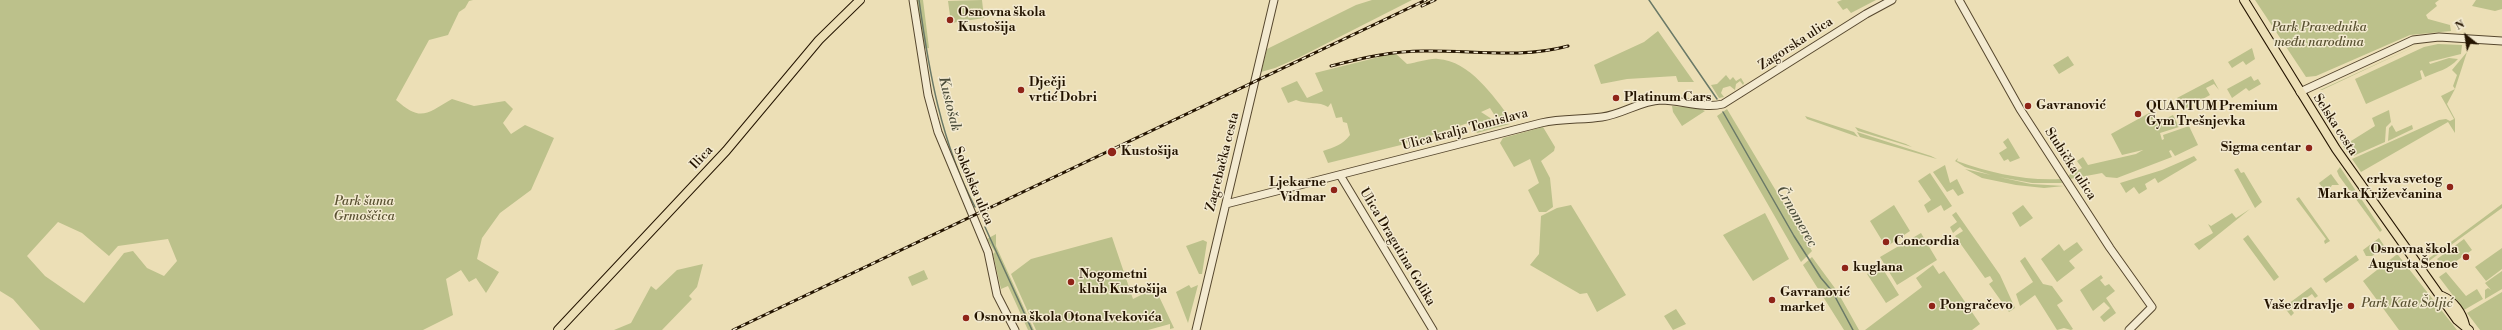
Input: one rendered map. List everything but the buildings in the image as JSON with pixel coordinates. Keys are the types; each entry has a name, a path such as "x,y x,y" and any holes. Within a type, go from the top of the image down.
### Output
{"main road":[{"name":"Ilica","path":"558,330 726,151 822,36 860,0"},
{"name":"Selska cesta","path":"2244,0 2300,92 2383,217 2442,296 2457,320 2467,328"}],"street":[{"name":"Sokolska ulica","path":"913,0 928,95 938,132 988,252 997,295 1015,330"},
{"name":"Zagrebačka cesta","path":"1196,330 1274,0"},
{"name":"Zagorska ulica","path":"1712,106 1726,103 1832,35 1892,0"},
{"name":"Stubička ulica","path":"1959,0 2020,109 2110,248 2152,307 2129,330"},
{"path":"2300,92 2413,40 2439,37 2502,41"},
{"name":"Ulica kralja Tomislava","path":"1226,204 1563,118 1602,117 1634,105 1661,100 1712,106"},
{"name":"Ulica Dragutina Golika","path":"1340,175 1433,330"}],"green space":[{"name":"Park šuma Grmoščica","path":"0,0 473,0 469,1 465,8 459,12 448,35 429,40 396,100 405,107 418,113 429,112 452,99 474,106 505,101 513,109 503,123 511,134 525,125 554,138 531,190 500,213 482,238 477,259 499,272 486,293 476,278 469,282 461,270 446,279 453,315 423,330 40,330 13,299 0,291","holes":["58,222 82,233 109,256 118,246 168,239 177,261 164,276 147,268 133,251 124,253 84,303 45,276 27,256"]},
{"path":"916,0 923,0 929,48 923,49"},
{"path":"982,0 984,18 951,23 948,1"},
{"path":"1372,0 1412,0 1298,58 1275,68 1261,72 1267,49 1356,5"},
{"path":"1842,0 1876,0 1851,13 1847,8 1843,10 1837,2"},
{"name":"Park Pravednika među narodima","path":"2255,0 2439,0 2435,3 2437,6 2426,15 2428,19 2450,25 2451,31 2410,35 2316,76 2306,77"},
{"path":"2476,0 2502,0 2502,9 2495,11 2472,6"},
{"path":"1658,31 1694,82 1678,82 1676,76 1627,79 1601,84 1594,65 1644,42"},
{"path":"2420,44 2322,90 2320,90"},
{"path":"2438,44 2462,45 2461,54 2429,62 2430,64 2449,58 2458,59 2447,68 2425,77 2422,70 2420,71 2422,79 2366,104 2355,79 2424,47"},
{"path":"2252,48 2255,59 2246,65 2243,61 2232,68 2228,62"},
{"path":"2467,52 2455,89 2453,86 2457,75 2452,70"},
{"path":"1395,53 1407,64 1438,59 1450,61 1460,66 1480,81 1511,119 1495,116 1490,108 1481,112 1498,123 1510,124 1477,133 1471,122 1409,143 1328,163 1323,151 1338,145 1350,135 1347,123 1343,122 1342,117 1336,118 1331,103 1328,107 1321,104 1296,100 1288,103 1281,88 1297,81 1307,98 1323,91 1315,73"},
{"path":"2068,56 2074,65 2059,74 2053,65"},
{"path":"1726,75 1730,80 1733,77 1736,81 1741,78 1744,83 1743,85 1740,81 1736,84 1735,90 1730,86 1723,88 1721,93 1724,97 1719,98 1711,85 1717,84"},
{"path":"2251,76 2254,81 2258,79 2261,84 2249,91 2246,88 2232,98 2227,89"},
{"path":"2213,79 2219,90 2214,84 2206,88 2210,95 2183,110 2177,98"},
{"path":"2455,89 2447,104 2455,119 2455,133 2448,122 2361,172 2352,159 2439,120 2446,119 2450,121 2454,119 2441,96"},
{"path":"1672,106 1698,108 1705,111 1682,126 1673,112"},
{"path":"1727,109 1812,251 1801,262 1717,116"},
{"path":"2389,110 2391,122 2386,127 2385,142 2351,157 2343,146 2375,126 2372,118"},
{"path":"2151,112 2157,123 2173,115 2179,127 2160,133 2162,140 2164,139 2163,135 2189,126 2198,145 2175,156 2171,150 2169,151 2172,157 2117,178 2106,177 2102,173 2070,179 2069,175 2082,168 2077,161 2083,157 2088,165 2136,154 2143,150 2122,155 2111,134"},
{"path":"1805,116 1854,132 1858,137 1807,119"},
{"path":"2392,125 2396,132 2412,125 2413,129 2388,141 2389,128"},
{"path":"1543,127 1555,147 1554,151 1541,161 1550,178 1553,207 1546,212 1539,212 1528,190 1539,183 1530,159 1514,167 1500,143 1503,138"},
{"path":"1855,127 1906,144 1912,147 1858,131"},
{"path":"1857,132 1931,156 1937,159 1860,137"},
{"path":"2008,138 2020,158 2010,162 2008,159 2004,161 1999,153 2007,148 2003,142"},
{"path":"2194,156 2197,160 2158,183 2155,178 2145,184 2147,189 2139,194 2134,187 2126,193 2120,183 2162,170"},
{"path":"1958,158 1957,161 1995,172 2034,179 2061,179 2062,183 2032,183 1999,177 2031,184 2064,186 2044,188 2016,185 1982,178 1965,169 1991,175 1965,167 1955,161"},
{"path":"1945,165 1950,183 1957,179 1964,193 1958,196 1953,189 1947,192 1933,172"},
{"path":"2340,167 2382,230 2380,232 2339,176 2337,171"},
{"path":"2238,168 2241,173 2244,172 2262,202 2255,208 2234,170"},
{"path":"1930,173 1952,206 1944,211 1941,205 1928,213 1924,205 1931,200 1918,181"},
{"path":"2331,174 2339,185 2332,185 2327,194 2319,183"},
{"path":"2299,197 2330,241 2325,244 2324,241 2326,239 2296,199"},
{"path":"2502,204 2502,208 2429,261 2428,259"},
{"path":"1571,205 1626,295 1597,312 1587,293 1580,294 1530,265 1539,254 1541,216 1557,208"},
{"path":"1894,205 1910,231 1886,247 1870,221"},
{"path":"2023,205 2033,218 2020,227 2012,213"},
{"path":"2250,209 2199,250 2194,244 2213,233 2208,224 2211,226 2232,213 2236,218"},
{"path":"1956,212 2000,275 2015,308 2009,312 1989,284 1993,281 1990,276 1985,278 1955,236 1963,231 1960,227 1953,233 1950,227 1957,222 1952,215"},
{"path":"1765,213 1789,259 1753,281 1723,235"},
{"path":"1921,233 1937,260 1897,285 1880,257"},
{"path":"996,234 996,246 1034,330 1028,330 1008,286 1001,289 993,254 995,252 987,239"},
{"path":"2248,235 2279,277 2274,281 2243,239"},
{"name":"Nogometni klub Kustošija","path":"1112,237 1133,299 1155,288 1174,328 1170,329 1170,324 1148,330 1036,330 1011,274 1031,259"},
{"path":"2379,238 2385,247 2372,256 2366,256 2363,250"},
{"path":"2464,239 2472,250 2445,269 2437,259"},
{"path":"1203,240 1207,242 1202,274 1199,274 1186,246"},
{"path":"2077,242 2083,250 2069,261 2075,268 2057,282 2041,259 2059,244 2064,251"},
{"path":"2502,248 2502,269 2486,281 2475,267"},
{"path":"2356,255 2359,260 2326,283 2323,279"},
{"name":"Park Kate Šoljić","path":"2398,255 2457,330 2399,330 2363,281"},
{"path":"1812,257 1837,291 1859,330 1844,330 1803,265"},
{"path":"2025,257 2043,284 2052,286 2063,301 2057,305 2073,329 2071,330 2064,328 2057,330 2035,295 2020,306 2016,294 2033,282 2020,261"},
{"path":"703,264 697,287 689,296 692,299 662,330 614,330 631,323 651,286 656,290 677,270"},
{"name":"Pongračevo","path":"1933,265 1939,274 1944,271 1980,324 1972,330 1865,330 1922,287 1916,278"},
{"path":"1881,266 1899,295 1886,303 1867,274"},
{"path":"924,270 928,279 912,286 908,277"},
{"path":"2502,271 2502,289 2485,299 2485,290 2488,288 2491,290 2485,283"},
{"path":"2446,272 2466,296 2477,289 2483,299 2464,310 2439,277"},
{"path":"2101,275 2103,278 2100,280 2105,286 2109,284 2115,291 2106,298 2116,313 2104,322 2100,317 2110,308 2104,302 2093,311 2080,290"},
{"path":"1189,285 1191,288 1198,285 1188,323 1176,292"},
{"path":"2311,287 2318,296 2315,298 2312,294 2291,309 2294,313 2291,316 2284,307"},
{"path":"2502,292 2502,330 2480,330 2467,313"},
{"path":"1676,309 1686,324 1673,330 1664,316"}],"waterway":[{"name":"Kustošak","path":"919,0 932,80 945,132 953,157 975,207"},
{"name":"Črnomerec","path":"1649,0 1717,99"},
{"name":"Črnomerec","path":"1723,112 1794,236 1821,278 1832,291 1853,330"},
{"name":"Kustošak","path":"985,227 1032,330"}],"railway":[{"path":"733,330 1426,0"},
{"path":"1422,6 1435,0"},
{"path":"1331,66 1400,52 1442,51 1514,53 1550,50 1568,46"}],"place":[{"name":"Osnovna škola Kustošija","path":"950,20"},
{"name":"Dječji vrtić Dobri","path":"1021,90"},
{"name":"Platinum Cars","path":"1616,98"},
{"name":"Gavranović","path":"2028,106"},
{"name":"QUANTUM Premium Gym Trešnjevka","path":"2138,114"},
{"name":"Sigma centar","path":"2309,148"},
{"name":"Kustošija","path":"1112,152"},
{"name":"crkva svetog Marka Križevčanina","path":"2450,187"},
{"name":"Ljekarne Vidmar","path":"1334,190"},
{"name":"Concordia","path":"1886,242"},
{"name":"Osnovna škola Augusta Šenoe","path":"2466,257"},
{"name":"kuglana","path":"1845,268"},
{"name":"Nogometni klub Kustošija","path":"1071,282"},
{"name":"Gavranović market","path":"1772,300"},
{"name":"Pongračevo","path":"1932,306"},
{"name":"Vaše zdravlje","path":"2351,306"},
{"name":"Osnovna škola Otona Ivekovića","path":"966,318"}]}
